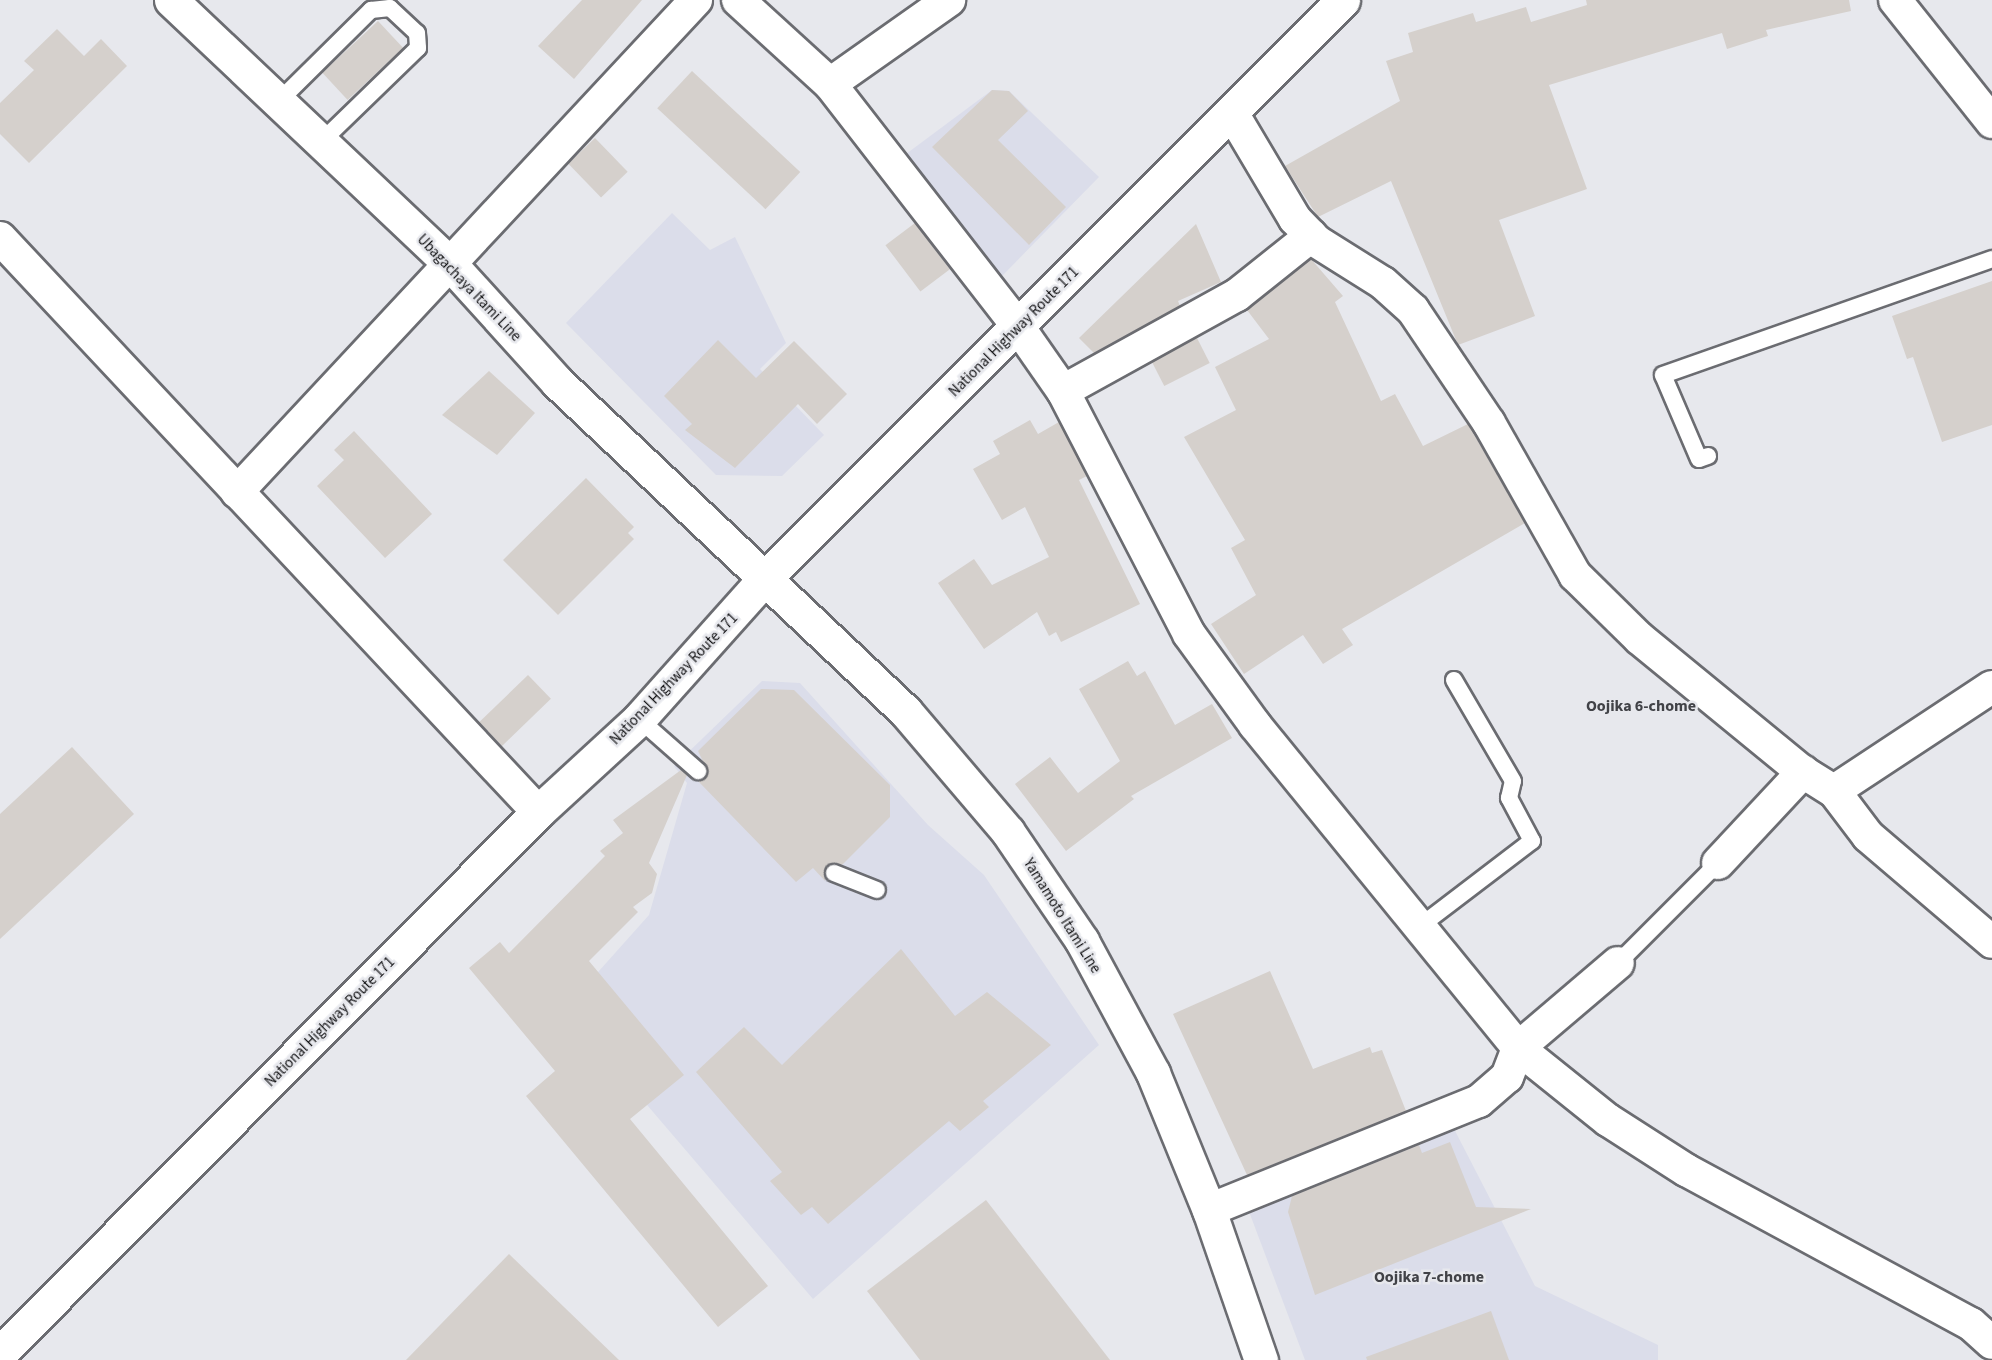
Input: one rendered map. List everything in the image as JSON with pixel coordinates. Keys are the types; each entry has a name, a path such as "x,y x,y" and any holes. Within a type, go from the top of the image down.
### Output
{"main road":[{"name":"Ubagachaya Itami Line","path":"171,0 453,266 557,382 766,577"},
{"name":"National Highway Route 171","path":"0,1353 538,812 639,719 766,577 1019,328 1343,0"},
{"name":"Yamamoto Itami Line","path":"766,577 906,712 1008,832 1082,941 1153,1073 1209,1210 1261,1360"}],"street":[{"path":"237,492 453,266 696,0"},
{"path":"738,0 830,84 1019,328 1063,391 1189,634 1254,725 1518,1048 1608,1120 1686,1170 1971,1324 1992,1343"},
{"path":"830,84 950,0"},
{"path":"1895,0 1992,122"},
{"path":"1232,113 1295,219 1311,236 1383,283 1413,310 1489,423 1575,574 1639,638 1803,772 1834,791 1868,836 1992,942"},
{"path":"1063,391 1237,295 1311,236"},
{"path":"0,238 538,812"},
{"path":"1834,791 1992,687"},
{"path":"1718,863 1803,772"},
{"path":"1209,1210 1479,1101 1507,1077 1518,1048 1618,963"}],"lane":[{"path":"278,102 371,10 390,8 417,33 418,48 321,142"},
{"path":"1708,456 1699,459 1663,375 1992,259"},
{"path":"1419,927 1532,841 1509,798 1513,781 1454,680"},
{"path":"639,719 698,771"},
{"path":"1618,963 1718,863"},
{"path":"834,873 877,890"}],"shaded area":[{"path":"992,90 1009,91 1099,177 1002,276 906,154"},
{"path":"672,213 710,250 735,237 786,343 760,369 824,435 782,476 716,475 566,323"},
{"path":"762,681 800,683 928,825 984,875 1099,1045 813,1299 565,1009 649,915 687,783 674,766"},
{"path":"1451,1123 1535,1286 1658,1345 1658,1360 1305,1360 1245,1201"}],"building":[{"path":"582,0 642,0 574,79 538,46"},
{"path":"1586,0 1849,0 1851,11 1766,30 1768,36 1727,49 1722,33 1549,85 1587,189 1499,220 1535,316 1458,345 1391,181 1318,217 1285,166 1400,101 1386,61 1413,52 1408,33 1473,13 1476,22 1526,7 1531,22 1587,5"},
{"path":"378,21 403,48 348,100 322,73"},
{"path":"57,29 84,56 101,39 127,66 29,163 0,134 0,103 34,70 24,61"},
{"path":"692,71 800,172 765,209 657,108"},
{"path":"992,90 1009,91 1028,111 998,140 1066,207 1029,245 932,147"},
{"path":"595,138 628,172 601,198 568,164"},
{"path":"915,223 950,269 920,292 885,245"},
{"path":"1196,224 1221,282 1178,301 1180,306 1094,353 1079,338"},
{"path":"1311,259 1343,296 1335,302 1381,401 1395,394 1423,446 1468,424 1525,523 1342,629 1353,645 1323,664 1303,635 1244,674 1211,624 1256,595 1231,548 1245,540 1184,437 1236,410 1215,367 1269,339 1247,310"},
{"path":"1992,281 1992,425 1942,442 1913,357 1907,359 1892,316"},
{"path":"1197,338 1210,363 1164,386 1152,361"},
{"path":"718,340 756,378 794,341 847,394 817,424 798,404 735,468 685,430 692,424 664,396"},
{"path":"489,371 535,413 497,455 442,415"},
{"path":"1030,420 1038,434 1059,422 1087,476 1079,480 1140,604 1061,642 1056,632 1049,636 1037,612 984,649 938,583 974,559 992,585 1049,557 1025,507 1002,520 973,469 1000,454 993,441"},
{"path":"354,431 432,514 385,558 317,486 344,460 334,450"},
{"path":"586,478 634,527 628,533 634,539 558,615 503,560"},
{"path":"1128,661 1137,676 1145,671 1175,725 1212,704 1232,738 1131,796 1134,799 1066,851 1015,784 1050,757 1078,793 1120,761 1079,689"},
{"path":"528,675 551,699 502,746 479,722"},
{"path":"761,689 794,690 890,785 890,817 842,865 827,865 825,881 813,868 796,882 698,781 708,772 698,751"},
{"path":"72,747 134,814 0,939 0,814"},
{"path":"681,770 687,775 649,863 657,874 652,893 633,907 638,912 589,961 684,1075 630,1119 768,1286 718,1327 526,1096 555,1071 469,968 500,942 509,953 605,856 600,851 623,833 613,820"},
{"path":"901,949 955,1016 987,992 1051,1045 983,1101 989,1107 960,1131 949,1121 828,1224 812,1207 801,1215 770,1181 782,1172 696,1072 744,1027 782,1065"},
{"path":"1270,971 1313,1069 1370,1047 1372,1053 1382,1050 1406,1111 1247,1175 1173,1014"},
{"path":"1450,1142 1476,1207 1531,1209 1315,1295 1288,1212 1292,1196 1419,1145 1422,1153"},
{"path":"986,1200 1110,1360 920,1360 867,1291"},
{"path":"509,1254 619,1360 406,1360"},
{"path":"1491,1311 1509,1360 1367,1360 1366,1357"}],"district":[{"name":"Oojika 6-chome","path":"1641,706"},
{"name":"Oojika 7-chome","path":"1429,1277"}]}
